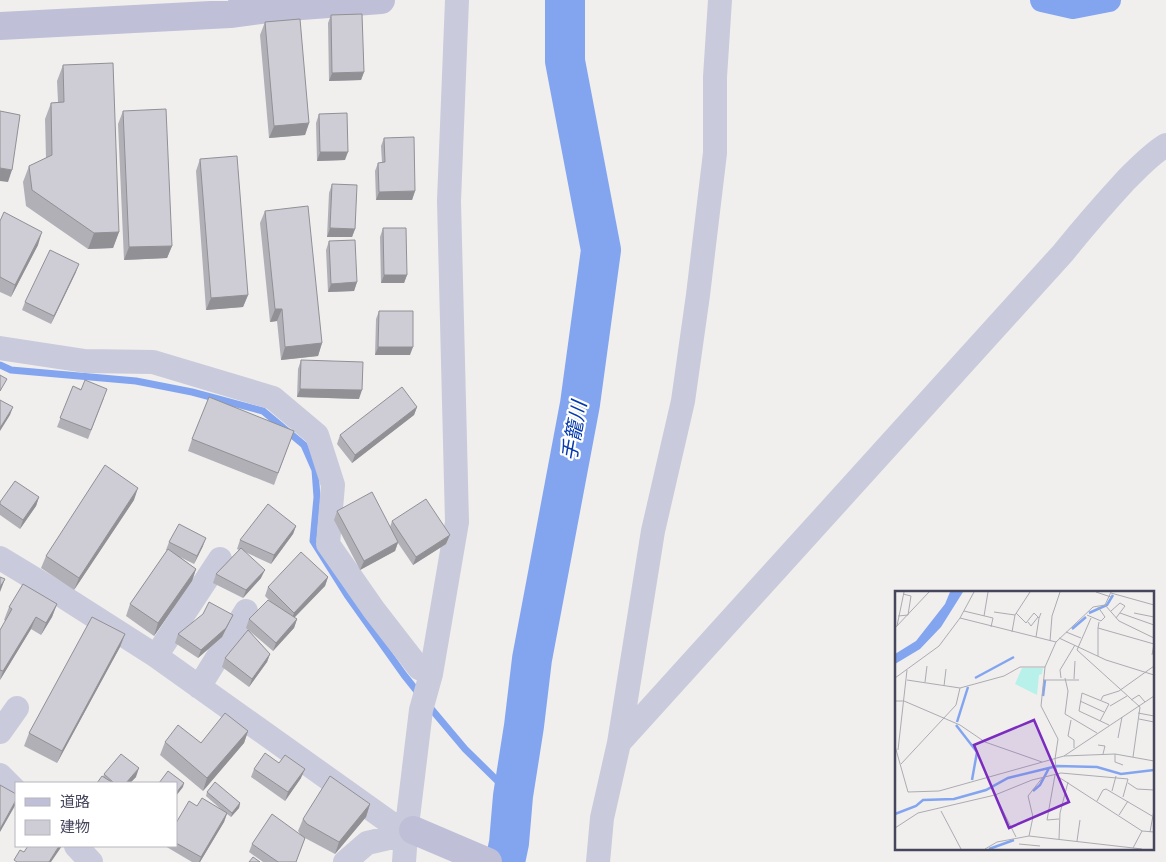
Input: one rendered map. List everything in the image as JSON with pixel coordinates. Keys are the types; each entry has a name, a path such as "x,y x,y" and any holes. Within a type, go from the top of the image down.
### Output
{"street":[{"path":"0,26 230,14 276,8 381,0"},
{"path":"404,862 410,832 421,710 429,681 457,522 448,201 457,0"},
{"path":"598,862 602,818 619,742 654,531 683,401 697,305 715,153 715,77 720,0"},
{"path":"619,742 1056,260 1100,207 1157,150 1166,145"},
{"path":"0,348 86,361 153,362 273,398 317,435 333,485 328,544 374,610 429,681"},
{"path":"0,558 156,656 410,832 488,862"},
{"path":"156,656 220,559"},
{"path":"199,687 246,611"},
{"path":"0,732 17,708"},
{"path":"0,775 15,790"},
{"path":"345,862 367,843 410,832"},
{"path":"77,847 91,862"}],"building":[{"path":"362,14 364,72 332,73 331,15"},
{"path":"300,19 309,123 274,126 265,22"},
{"path":"113,63 119,232 94,233 32,190 29,166 52,155 51,103 64,102 63,65"},
{"path":"166,109 172,246 129,247 123,111"},
{"path":"0,111 20,115 12,170 0,168"},
{"path":"347,113 348,152 320,152 319,114"},
{"path":"414,137 415,191 379,192 378,163 385,162 384,138"},
{"path":"237,156 248,295 211,298 200,159"},
{"path":"332,184 357,185 355,229 330,228"},
{"path":"308,206 322,343 285,347 282,309 275,309 265,211"},
{"path":"4,212 42,232 15,285 0,277 0,221"},
{"path":"383,228 406,228 407,275 384,275"},
{"path":"355,240 357,282 331,284 329,241"},
{"path":"50,250 79,264 54,316 25,302"},
{"path":"379,311 413,311 413,347 378,347"},
{"path":"301,360 363,362 362,390 300,389"},
{"path":"0,375 7,379 0,391"},
{"path":"85,380 107,389 91,430 60,418 73,386 81,390"},
{"path":"402,387 417,407 355,455 340,435"},
{"path":"209,397 294,431 278,473 192,439"},
{"path":"0,400 13,407 0,428"},
{"path":"105,465 138,488 79,578 46,556"},
{"path":"15,481 39,497 23,520 0,504"},
{"path":"372,492 398,542 364,561 337,511"},
{"path":"426,499 450,535 416,557 392,521"},
{"path":"268,504 296,526 274,555 240,540"},
{"path":"179,524 206,538 197,556 169,542"},
{"path":"241,548 265,570 246,590 216,574"},
{"path":"168,549 196,569 158,623 130,604"},
{"path":"301,552 328,577 294,613 268,587"},
{"path":"0,577 5,579 0,587"},
{"path":"23,584 57,604 46,623 36,617 3,671 0,670 0,630 12,609 9,607"},
{"path":"268,600 297,619 276,643 249,619"},
{"path":"209,602 233,615 226,628 201,650 178,634 203,614"},
{"path":"92,617 125,634 62,751 29,733"},
{"path":"248,630 270,654 252,679 225,658"},
{"path":"225,713 248,731 207,778 165,742 178,725 201,743"},
{"path":"265,753 279,763 285,755 305,769 288,792 254,769"},
{"path":"121,754 139,768 127,782 113,782 104,774"},
{"path":"168,771 184,783 178,790 178,782 160,782"},
{"path":"102,776 111,782 98,782"},
{"path":"330,776 370,804 339,842 307,824 303,819"},
{"path":"215,782 240,803 232,813 207,792"},
{"path":"0,785 15,793 15,802 0,829"},
{"path":"202,798 227,813 201,857 178,844 178,820 189,801 197,806"},
{"path":"272,814 305,838 296,862 278,862 252,844"},
{"path":"27,847 58,847 49,862 17,862 14,860 20,850 24,852"},
{"path":"253,857 260,862 249,862"}],"waterway":[{"name":"手籠川","path":"505,862 532,659 580,404 601,250 565,61 565,0"},
{"path":"1042,0 1073,7 1109,0"},
{"path":"0,365 11,370 136,381 192,392 263,411 304,445 315,470 317,497 313,541 347,595 420,695"},
{"path":"428,705 465,749 513,796"}]}
